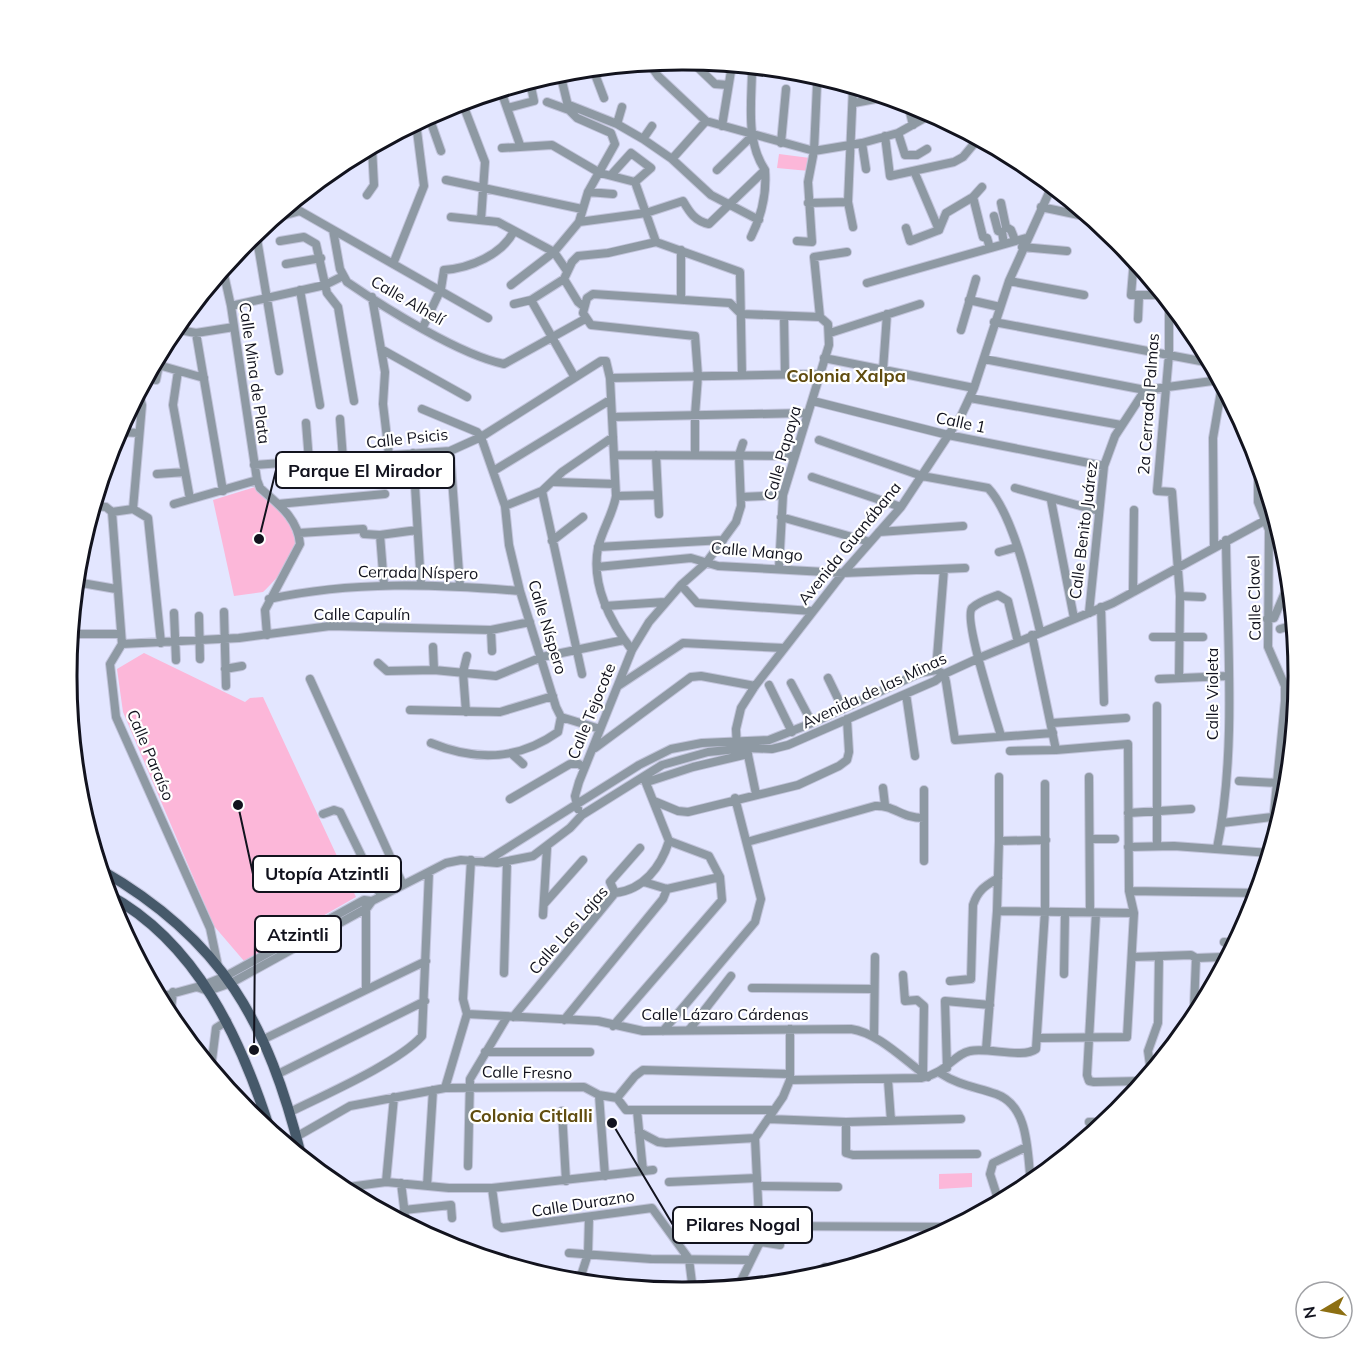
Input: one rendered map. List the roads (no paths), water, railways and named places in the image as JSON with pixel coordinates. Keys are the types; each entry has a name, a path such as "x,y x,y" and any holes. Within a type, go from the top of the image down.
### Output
{"main road":[{"path":"113,878 166,915 225,975 264,1039 278,1074 297,1142"},
{"path":"123,906 155,930 179,954 227,1021 252,1073 265,1113"}],"street":[{"path":"655,71 706,121 752,136 814,151 862,143 898,133 922,120"},
{"path":"701,71 715,84 728,85"},
{"path":"722,126 730,73"},
{"path":"751,237 759,220 766,189 765,170 758,159 752,136 752,75"},
{"path":"596,77 604,98"},
{"path":"511,285 554,252 579,222 588,192 612,153 614,138 611,133 577,118 569,108 562,83"},
{"path":"797,241 812,242 808,182 814,151 817,86"},
{"path":"781,143 786,89"},
{"path":"508,108 534,100 532,90"},
{"path":"853,227 848,202 854,95"},
{"path":"504,98 520,145"},
{"path":"854,103 869,100"},
{"path":"547,102 617,124 644,139 672,159 711,195 759,220"},
{"path":"617,124 622,107"},
{"path":"466,111 485,162 481,220"},
{"path":"911,116 914,125"},
{"path":"672,159 706,121"},
{"path":"432,125 441,151"},
{"path":"644,139 652,126"},
{"path":"393,264 424,186 417,132"},
{"path":"898,133 905,154 917,155 927,149"},
{"path":"717,170 752,136"},
{"path":"885,136 890,176 954,162 963,157 973,145"},
{"path":"862,143 866,169"},
{"path":"502,148 552,144 600,173 612,174 635,182"},
{"path":"612,174 631,153 651,168 635,182"},
{"path":"367,195 374,185 373,157"},
{"path":"579,222 646,213 683,201 691,215 699,222 709,224 765,170"},
{"path":"914,171 939,230"},
{"path":"446,180 484,186 582,209"},
{"path":"635,182 656,242"},
{"path":"906,228 910,241 939,230 946,213 973,197 982,187"},
{"path":"588,192 613,195"},
{"name":"Avenida Guanábana","path":"742,748 741,708 755,686 843,573 902,507 970,398 1021,242 1048,193"},
{"path":"973,197 983,237 987,238 990,248"},
{"path":"808,203 848,202"},
{"path":"1001,203 1006,227 1021,242"},
{"path":"1041,207 1073,214"},
{"path":"293,214 300,212 441,289 488,318"},
{"path":"994,216 998,231 1002,232 1004,244"},
{"path":"451,217 498,222 554,252 578,302 583,306"},
{"path":"231,306 267,296 325,285 343,276 333,230"},
{"path":"423,327 441,289 444,270 459,269 479,262 495,251 514,231"},
{"path":"280,241 311,239 316,244 321,258 327,293 338,307 354,401"},
{"path":"514,304 531,300 565,275 578,256 608,253 656,242 740,272 741,375"},
{"path":"867,283 1004,244 1021,242 1067,251"},
{"path":"258,245 279,371"},
{"path":"681,250 681,299"},
{"path":"820,317 814,257 847,252"},
{"path":"286,264 321,258"},
{"path":"1132,271 1131,295 1153,295"},
{"name":"Calle Alhelí","path":"343,276 347,282 423,327 486,360 504,364 531,348 553,339"},
{"path":"961,330 976,279"},
{"path":"1008,281 1084,295"},
{"name":"Calle Mina de Plata","path":"224,282 231,306 256,480"},
{"path":"300,290 320,405"},
{"path":"695,455 697,341 689,334 603,328 591,325 585,319 583,306 587,298 593,294 730,303 741,314 820,317 828,324 830,333 920,304"},
{"path":"1138,296 1138,319"},
{"path":"372,297 386,378 384,412 389,455"},
{"path":"531,300 574,376"},
{"path":"969,300 1000,307"},
{"path":"883,370 887,314"},
{"path":"784,316 785,374"},
{"name":"2a Cerrada Palmas","path":"1169,316 1167,388 1157,491 1172,492 1177,566"},
{"path":"553,339 585,319"},
{"path":"994,322 1198,359"},
{"path":"186,331 196,333 234,327"},
{"path":"196,333 223,491"},
{"name":"Calle Papaya","path":"779,568 783,495 806,413 813,401 830,333"},
{"path":"381,349 467,397"},
{"path":"824,358 974,388"},
{"path":"984,359 1145,390 1211,381"},
{"name":"Calle Psicis","path":"254,465 450,451 481,437 601,361 608,365"},
{"name":"Calle Tejocote","path":"576,806 575,796 585,768 632,650 605,606 597,567 598,547 614,509 616,495 608,365"},
{"path":"163,367 204,378"},
{"path":"178,371 173,405 190,499"},
{"path":"610,378 819,374"},
{"name":"Calle Benito Juárez","path":"1089,613 1104,466 1109,448 1121,425 1145,390"},
{"path":"1214,546 1213,438 1220,397"},
{"path":"970,398 1121,425"},
{"path":"495,470 610,400"},
{"name":"Calle 1","path":"813,401 948,435 1104,466"},
{"path":"133,509 142,405"},
{"path":"422,410 477,432 481,437"},
{"path":"612,417 806,413"},
{"path":"340,419 343,459"},
{"path":"306,423 309,461"},
{"path":"129,433 139,433"},
{"name":"Calle Níspero","path":"481,437 495,470 505,506 509,545 520,591 561,717"},
{"path":"505,506 542,491 554,482 561,472 613,437"},
{"path":"819,440 922,476 988,488 996,496 1017,547 1036,633 1056,750"},
{"path":"632,650 665,602 706,563 736,522 741,502 739,455 743,443"},
{"path":"450,451 460,586"},
{"path":"412,453 421,585"},
{"path":"614,455 794,456"},
{"path":"656,455 659,514"},
{"path":"157,474 185,472"},
{"path":"812,477 902,507"},
{"path":"174,504 256,480 260,488 296,524 300,544 265,610 267,635"},
{"path":"554,482 615,484"},
{"name":"Calle Clavel","path":"1258,487 1258,502 1266,511"},
{"path":"1015,488 1051,500 1099,511"},
{"path":"542,491 582,674"},
{"path":"278,504 386,494"},
{"path":"616,495 658,495"},
{"path":"741,502 783,495"},
{"path":"1051,500 1074,618"},
{"path":"102,507 112,512 133,509 148,518 160,643"},
{"path":"1133,592 1134,510"},
{"name":"Calle Paraíso","path":"112,512 116,589 122,644 110,664 116,717 210,928 225,975"},
{"path":"552,541 583,517"},
{"path":"781,517 870,542"},
{"name":"Avenida de las Minas","path":"169,994 203,988 446,863 471,860 507,862 533,856 547,848 582,815 645,779 662,765 690,756 742,748 769,740 792,732 920,673 940,672 979,658 1089,613 1133,592 1214,546 1268,519"},
{"path":"879,532 963,526"},
{"name":"Calle Clavel","path":"1270,526 1268,647 1285,686 1278,788"},
{"path":"299,533 363,529 364,534 380,535 417,530"},
{"path":"380,535 384,585"},
{"path":"598,547 723,540"},
{"name":"Calle Violeta","path":"1217,848 1222,823 1228,676 1226,540"},
{"path":"999,552 1017,547"},
{"name":"Calle Mango","path":"597,567 691,558 718,566 843,573 965,568"},
{"path":"1177,566 1180,596 1179,678"},
{"path":"944,569 940,672 955,740 1053,733"},
{"path":"280,583 281,596"},
{"path":"85,584 116,589"},
{"name":"Cerrada Níspero","path":"269,599 346,587 384,585 460,586 520,591"},
{"path":"681,585 697,603 813,611"},
{"path":"1001,736 969,615 972,608 998,595 1008,601 1018,642"},
{"path":"1180,596 1202,597"},
{"path":"1267,619 1274,618 1283,597"},
{"path":"605,606 665,602"},
{"path":"1101,607 1104,702"},
{"path":"224,612 226,686"},
{"path":"174,613 176,660"},
{"path":"199,616 200,659"},
{"name":"Calle Capulín","path":"122,644 225,639 330,626 491,630 530,622"},
{"path":"1280,629 1286,627"},
{"path":"491,630 492,651"},
{"path":"79,634 121,634"},
{"path":"1153,637 1203,638"},
{"path":"378,663 387,671 434,670 496,676 542,657 624,640"},
{"path":"618,686 683,643 784,648"},
{"path":"433,647 434,670"},
{"path":"466,712 463,672 467,656"},
{"path":"225,669 242,666"},
{"name":"Avenida de las Minas","path":"485,862 639,765 672,749 772,749 788,745 935,681 940,672"},
{"path":"594,748 691,677 701,676 755,686"},
{"path":"1159,679 1228,676"},
{"path":"828,678 843,709"},
{"path":"310,679 403,885"},
{"path":"791,683 812,723"},
{"path":"768,685 792,732"},
{"path":"906,694 915,756"},
{"path":"410,710 500,712 554,696"},
{"path":"1157,706 1157,846"},
{"path":"430,743 467,755 490,758 530,748 558,732 561,717 600,729"},
{"path":"1052,723 1126,718"},
{"path":"654,801 678,811 688,812 735,798 798,785 840,766 847,760 849,752 847,719"},
{"path":"1010,752 1128,744 1129,891 1134,914 1127,1037 1038,1038"},
{"path":"742,748 756,794"},
{"path":"512,754 523,764"},
{"path":"510,799 570,764 579,764 585,768"},
{"path":"986,1050 997,911 999,777"},
{"path":"1089,777 1093,913 1089,1081 1132,1081"},
{"path":"645,779 669,841 660,863 644,882 667,889 720,877"},
{"path":"1239,781 1278,783"},
{"path":"774,1110 637,1110 622,1108 617,1098 634,1076 643,1070 888,1080 943,1071 963,1053 986,1050 1033,1052 1036,1049 1045,911 1045,784"},
{"path":"883,788 885,806"},
{"path":"924,790 924,861"},
{"path":"663,1031 754,922 761,899 735,798"},
{"path":"576,806 582,815"},
{"path":"747,842 875,806 885,806 902,816 924,818"},
{"path":"1128,813 1191,809"},
{"path":"323,814 334,810 340,812 381,896"},
{"path":"1222,823 1272,817"},
{"path":"1090,839 1115,839"},
{"path":"999,841 1046,840"},
{"path":"613,1026 722,900 720,877 714,862 704,852 669,841"},
{"path":"1128,847 1217,848 1262,852"},
{"path":"543,915 547,848"},
{"path":"615,893 610,882 640,848"},
{"path":"445,1088 467,1014 463,999 471,860"},
{"path":"544,904 583,860"},
{"path":"504,973 507,862"},
{"path":"290,1112 400,1053 422,1036 429,872"},
{"path":"950,981 971,979 973,974 973,905 976,894 982,887 998,878"},
{"name":"Calle Las Lajas","path":"469,1086 485,1052 510,1017 615,893 628,891 644,882"},
{"path":"564,1020 663,899 667,889"},
{"path":"1129,891 1248,893"},
{"path":"366,989 368,903"},
{"path":"997,911 1134,914"},
{"path":"1064,974 1065,912"},
{"path":"1132,957 1191,955 1196,958 1219,957"},
{"path":"1149,1061 1148,1051 1158,1023 1159,956"},
{"path":"875,957 874,1037 926,1075"},
{"path":"1196,958 1196,996"},
{"path":"264,1039 426,961"},
{"path":"903,975 905,1001 922,1002 926,1075"},
{"path":"689,1030 731,976"},
{"path":"752,988 873,989"},
{"path":"173,1001 174,992"},
{"path":"278,1074 425,1001"},
{"path":"943,1071 945,1001 990,1005"},
{"name":"Calle Lázaro Cárdenas","path":"467,1014 598,1021 643,1031 851,1029 863,1031 874,1037"},
{"path":"212,1056 216,1028 227,1021"},
{"path":"742,1278 760,1242 755,1138 774,1110 790,1077 790,1029"},
{"path":"485,1052 590,1052"},
{"path":"943,1071 960,1084 998,1094 1009,1102 1022,1122 1029,1172"},
{"path":"888,1080 891,1122"},
{"path":"468,1166 469,1086"},
{"name":"Calle Fresno","path":"296,1137 350,1106 445,1088 469,1086 584,1087 599,1095 617,1098"},
{"path":"427,1186 433,1090"},
{"path":"599,1095 605,1176"},
{"path":"386,1182 394,1097"},
{"path":"637,1110 643,1171"},
{"path":"562,1111 566,1181"},
{"path":"768,1119 846,1122 961,1119"},
{"path":"846,1122 845,1148 846,1153 852,1155 977,1154"},
{"path":"639,1132 658,1142 666,1143 755,1138"},
{"path":"996,1193 990,1174 993,1164 1026,1147"},
{"path":"358,1186 386,1182 492,1188 653,1170"},
{"path":"669,1182 758,1182 838,1187"},
{"path":"401,1183 405,1213"},
{"name":"Calle Durazno","path":"492,1188 499,1227 589,1218 652,1208 689,1259 692,1282"},
{"path":"404,1210 450,1205 452,1218"},
{"path":"582,1273 588,1254 589,1218"},
{"path":"694,1220 934,1226"},
{"path":"760,1242 780,1245"},
{"path":"569,1253 751,1260"}],"place":[{"name":"Parque El Mirador","path":"259,539"},
{"name":"Utopía Atzintli","path":"238,805"},
{"name":"Atzintli","path":"254,1050"},
{"name":"Pilares Nogal","path":"612,1123"}],"district":[{"name":"Colonia Xalpa","path":"846,376"},
{"name":"Colonia Citlalli","path":"531,1116"}]}
